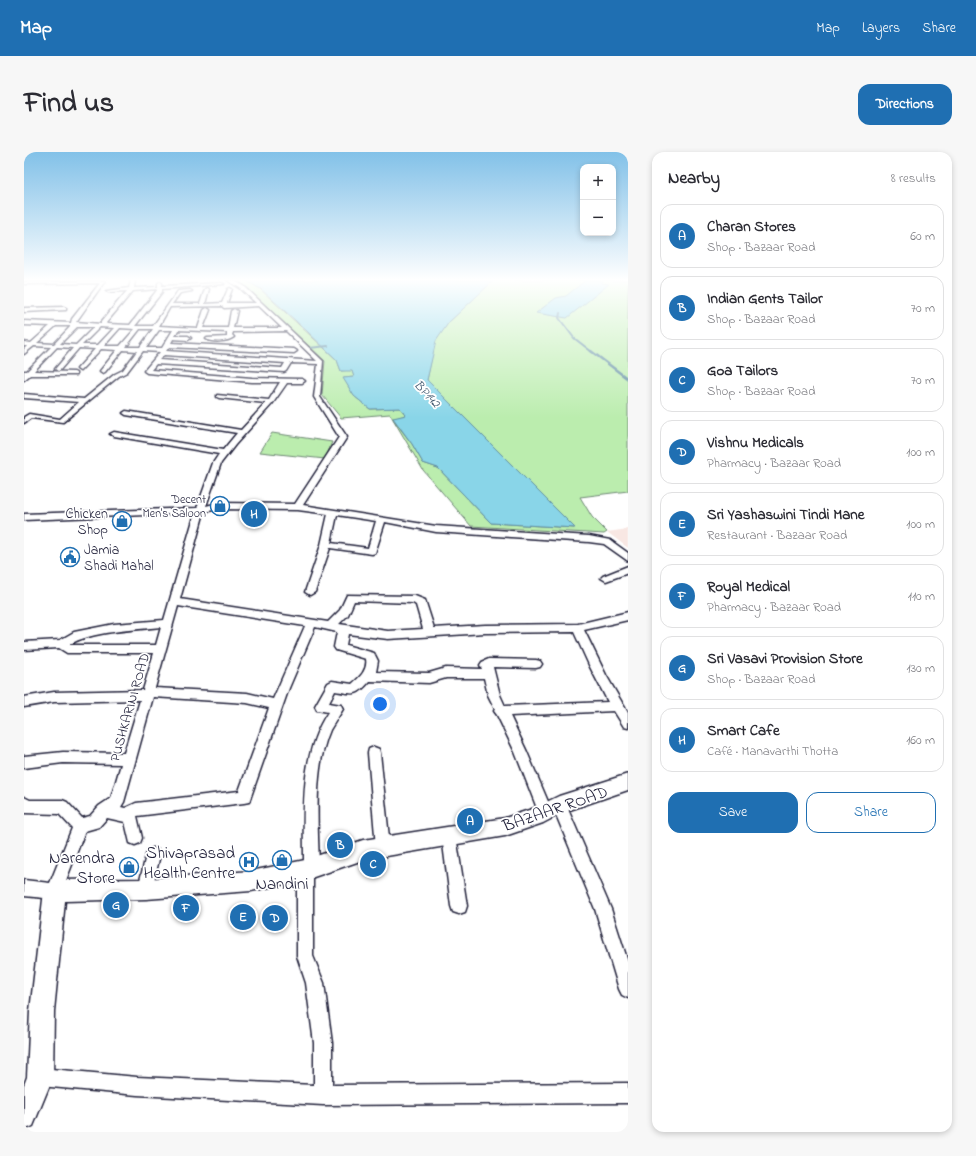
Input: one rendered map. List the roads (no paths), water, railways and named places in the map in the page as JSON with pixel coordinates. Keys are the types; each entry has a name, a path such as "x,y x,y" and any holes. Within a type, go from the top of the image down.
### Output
{"street":[{"path":"24,352 53,326"},
{"path":"25,374 72,326"},
{"path":"58,369 77,347 101,326"},
{"path":"114,326 200,330 285,330"},
{"path":"80,368 119,326"},
{"path":"200,330 201,326"},
{"path":"209,339 226,340 233,337 229,336 231,326"},
{"path":"281,326 290,337 321,362 317,397 343,437 298,508"},
{"path":"103,371 139,327"},
{"path":"24,421 29,416 61,420 117,375 125,371 142,349 156,327"},
{"path":"175,328 167,345 147,371 252,380 302,381"},
{"path":"172,337 188,338"},
{"path":"24,344 142,349 162,352 316,363"},
{"path":"167,345 294,351"},
{"path":"155,362 284,370 289,361"},
{"path":"25,374 74,374"},
{"name":"PUSHKARINI ROAD","path":"80,826 94,822 104,811 117,802 200,510 217,463 242,432 271,402 285,380"},
{"path":"24,396 86,401"},
{"path":"219,396 271,402"},
{"path":"126,413 242,432"},
{"path":"114,434 224,453"},
{"path":"24,517 200,510 218,506 298,508 381,519 436,529 589,539 607,542 628,558"},
{"path":"310,592 326,545 333,512"},
{"path":"326,545 372,551 381,519"},
{"path":"606,578 628,569"},
{"path":"330,627 344,612 352,597 415,600 421,603 429,631"},
{"path":"174,602 388,635 429,631 578,628 628,616"},
{"path":"24,646 62,644 74,636 114,628 168,623"},
{"path":"125,815 136,810 244,797 276,704 312,623"},
{"path":"578,628 592,660 616,706 628,723"},
{"path":"323,1095 323,1043 315,983 305,956 312,796 316,763 325,729 337,709 322,706 332,686 355,689 370,672 373,666 370,656 340,647 343,629"},
{"path":"62,644 67,649 160,649"},
{"path":"536,664 486,664 500,711 552,808 603,909 628,989"},
{"path":"366,676 429,678 446,673 489,674"},
{"path":"24,702 54,697 148,694 247,698 276,704"},
{"path":"500,711 602,708 616,706"},
{"path":"374,753 383,847"},
{"path":"24,762 51,758 130,759"},
{"name":"BAZAAR ROAD","path":"55,891 146,889 251,881 308,868 363,850 505,827 536,817 552,808 628,782"},
{"path":"24,805 62,807 80,826 55,891 42,1011 40,1077 24,1117"},
{"path":"104,811 125,815 131,818 135,838"},
{"path":"449,836 459,906"},
{"path":"146,889 153,855"},
{"path":"24,888 55,891"},
{"path":"40,1077 137,1086 323,1095 628,1093"}],"water":[{"name":"BP142","path":"301,326 446,326 436,341 427,380 575,528 491,523 438,468 423,463 412,444 393,418 406,415 400,408 370,409 354,396 343,378 354,377 352,371 341,371 337,360"}],"waterway":[{"path":"565,326 574,338 592,352"},
{"path":"309,348 328,346"},
{"path":"591,351 628,379"}],"place":[{"name":"Decent Men's Saloon","path":"220,506"},
{"name":"Smart Cafe","path":"254,514"},
{"name":"Chicken Shop","path":"122,521"},
{"name":"Jamia Shadi Mahal","path":"70,557"},
{"name":"Charan Stores","path":"470,821"},
{"name":"Indian Gents Tailor","path":"340,845"},
{"name":"Nandini","path":"282,860"},
{"name":"Shivaprasad Health Centre","path":"249,862"},
{"name":"Goa Tailors","path":"373,864"},
{"name":"Narendra Store","path":"129,867"},
{"name":"Sri Vasavi Provision Store","path":"116,905"},
{"name":"Royal Medical","path":"186,908"},
{"name":"Sri Yashaswini Tindi Mane","path":"243,917"},
{"name":"Vishnu Medicals","path":"275,918"}]}
